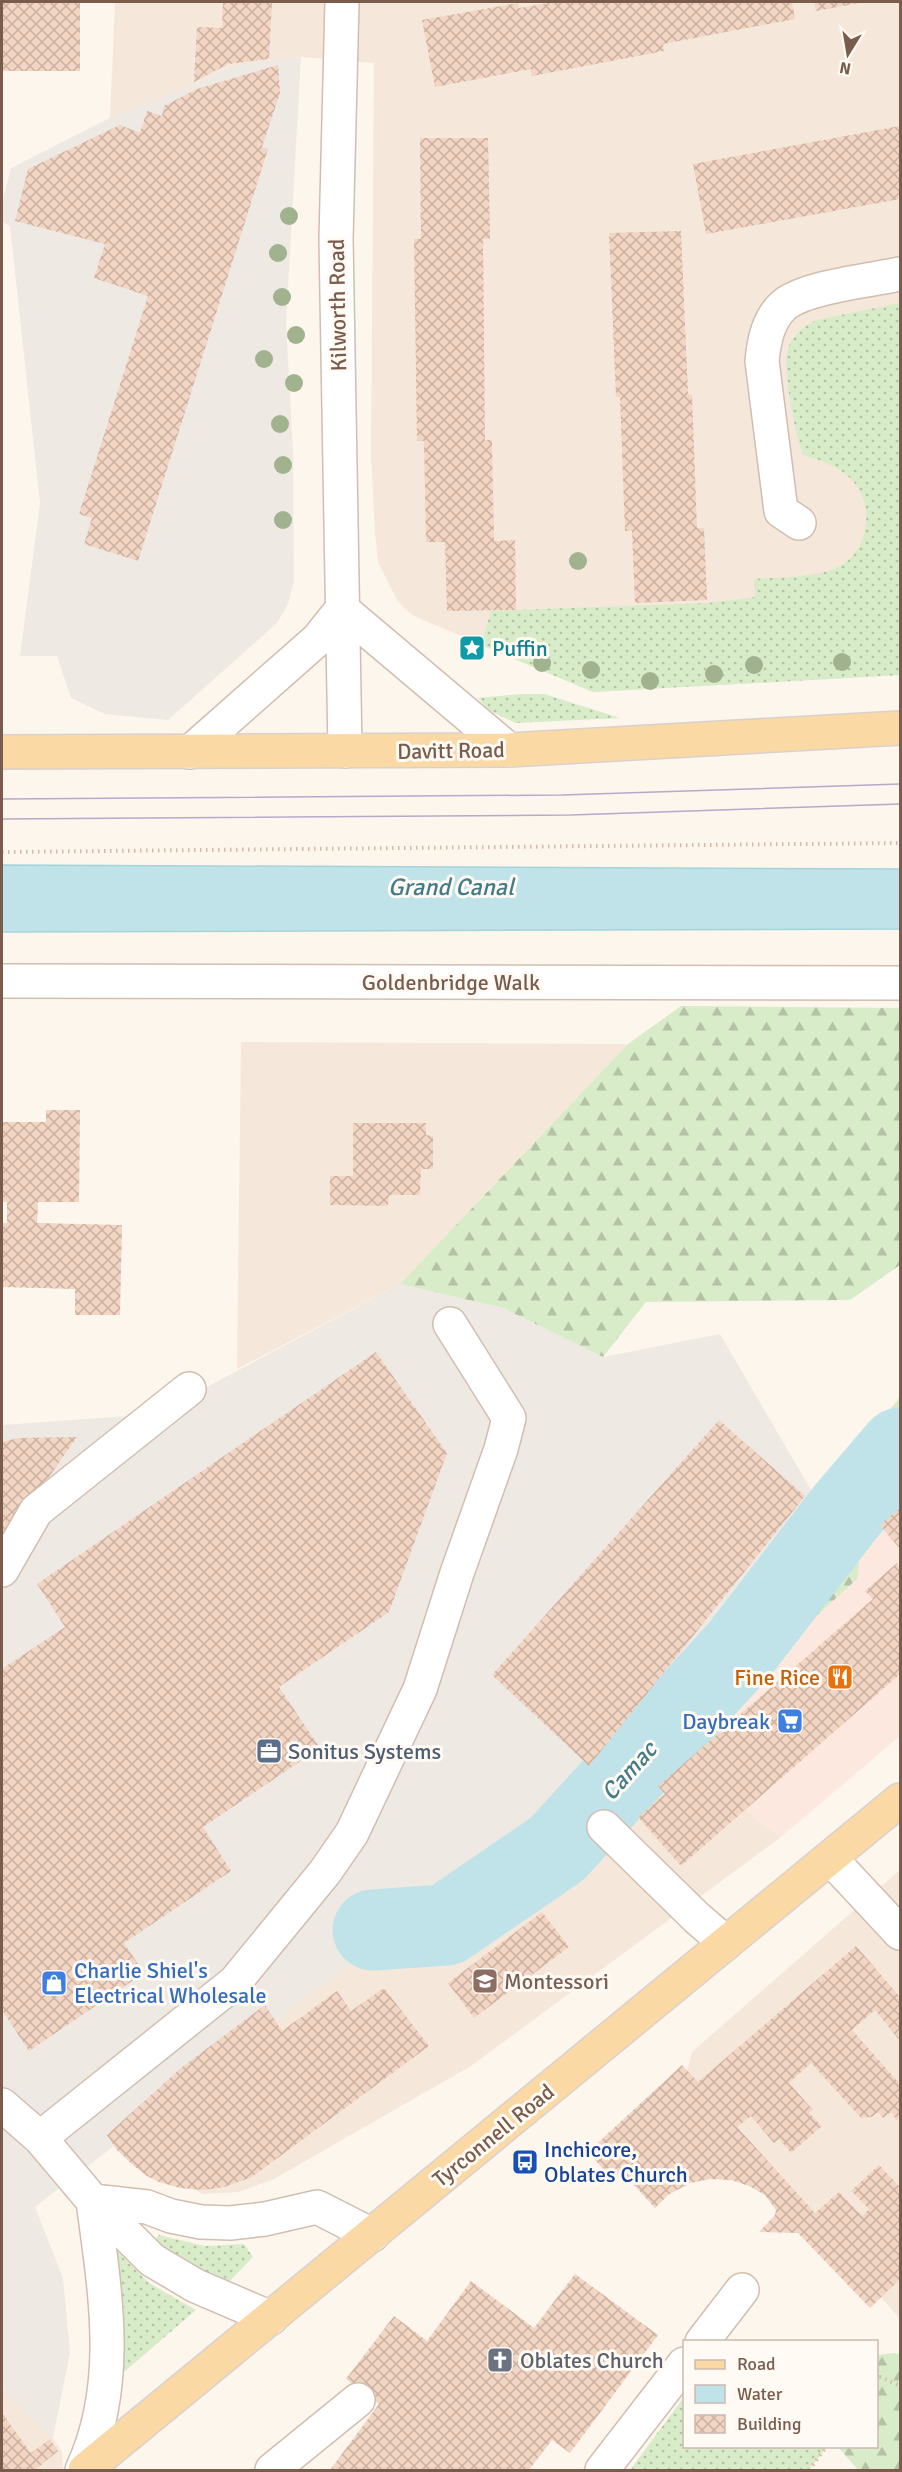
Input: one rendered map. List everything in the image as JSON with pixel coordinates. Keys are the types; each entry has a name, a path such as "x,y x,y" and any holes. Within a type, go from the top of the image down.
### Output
{"main road":[{"name":"Davitt Road","path":"2,752 509,750 900,728"},
{"name":"Tyrconnell Road","path":"95,2467 271,2318 900,1800"}],"street":[{"name":"Kilworth Road","path":"342,2 336,239 345,751"},
{"path":"799,523 781,511 762,361 764,340 771,322 783,306 799,296 900,274"},
{"path":"190,752 318,639 342,609 509,750"},
{"name":"Goldenbridge Walk","path":"2,981 900,983"},
{"path":"40,2138 235,1983 325,1872 352,1833 377,1784 420,1689 501,1449 509,1418 450,1324"},
{"path":"2,1570 36,1511 189,1389"},
{"path":"604,1827 697,1918 726,1943"},
{"path":"830,1858 900,1933"},
{"path":"2,2105 40,2138 93,2200 152,2260 195,2286 271,2318"},
{"path":"93,2200 147,2207 171,2216 201,2222 230,2223 296,2213 317,2207 372,2235"},
{"path":"93,2200 109,2340 103,2410 93,2447 95,2467"},
{"path":"704,2340 742,2290"},
{"path":"602,2470 683,2365"},
{"path":"272,2470 358,2400"}],"path":[{"path":"2,852 900,843"},
{"path":"878,2380 880,2377 900,2386"},
{"path":"809,2470 826,2448"}],"shaded area":[{"path":"115,2 900,2 900,675 593,692 416,617 405,609 397,600 378,562 375,533 371,457 374,63 301,57 225,68 194,85 110,118"},
{"path":"301,57 286,323 293,451 294,581 288,604 277,623 168,720 105,714 71,698 57,656 20,656 40,503 10,226 2,222 2,203 11,168 110,118 194,85 225,68"},
{"path":"241,1042 628,1044 400,1284 237,1369"},
{"path":"400,1284 503,1308 603,1357 720,1334 818,1502 544,1842 431,1965 347,1966 35,2207 63,2278 70,2353 53,2438 2,2388 2,1425 156,1414"},
{"path":"900,1479 900,1547 865,1506"},
{"path":"865,1506 900,1547 900,1736 781,1837 745,1810 653,1707"},
{"path":"653,1707 745,1810 781,1837 471,2066 274,2179 239,2192 203,2194 169,2179 125,2138 347,1966 431,1964 544,1842"},
{"path":"900,1870 900,2319 686,2076 692,2052"},
{"path":"2,2388 53,2438 62,2452 63,2470 2,2470"}],"green space":[{"path":"900,303 900,675 593,692 481,645 491,611 708,603 755,597 754,579 810,575 831,570 845,563 857,551 864,536 866,514 864,501 859,489 841,471 803,455 796,432 788,386 788,349 792,339 799,331 816,320"},
{"path":"544,694 620,718 516,723 490,711 478,698"},
{"path":"681,1006 900,1008 900,1265 850,1300 646,1302 603,1357 503,1308 400,1284 628,1044"},
{"path":"900,1397 900,1487 860,1528 858,1578 679,1742 636,1728"},
{"path":"159,2235 205,2246 244,2244 253,2257 227,2284 204,2275 153,2243"},
{"path":"112,2246 149,2283 196,2310 124,2372 124,2310"},
{"path":"900,2354 900,2470 858,2470 839,2448 878,2448 878,2355"},
{"path":"683,2398 683,2448 826,2448 809,2470 630,2470"}],"water":[{"name":"Grand Canal","path":"2,865 900,869 900,929 2,932"}],"building":[{"path":"2,2 80,2 80,71 2,71"},
{"path":"223,2 272,2 269,59 228,64 194,82 197,27 222,28"},
{"path":"554,2 792,2 795,19 663,44 664,51 532,76 531,69 435,87 422,20 518,3 519,8"},
{"path":"814,2 859,2 859,3 816,11"},
{"path":"278,65 280,93 262,147 268,149 138,561 84,544 92,518 79,514 148,296 94,278 105,244 15,221 28,169 120,125 140,133 147,111 162,116 164,106 197,89"},
{"path":"900,126 900,199 706,234 693,164"},
{"path":"420,138 488,138 490,239 483,239 485,440 492,440 494,541 515,540 516,610 447,611 445,542 426,542 424,441 417,441 414,239 421,239"},
{"path":"681,231 688,394 692,395 697,528 704,528 707,600 635,603 632,531 625,531 620,397 616,397 609,233"},
{"path":"46,1110 80,1110 79,1202 38,1202 37,1223 122,1225 120,1315 75,1315 75,1289 2,1287 2,1223 7,1223 7,1202 2,1202 2,1122 46,1122"},
{"path":"353,1123 426,1123 426,1135 433,1136 433,1169 421,1169 420,1195 389,1195 388,1206 330,1205 330,1176 353,1176"},
{"path":"376,1352 447,1453 389,1612 279,1687 320,1748 203,1827 231,1871 124,1943 144,1973 29,2051 2,2010 2,1669 65,1627 37,1584"},
{"path":"719,1420 805,1496 589,1766 492,1675"},
{"path":"77,1437 39,1491 2,1551 2,1442 18,1438"},
{"path":"900,1508 900,1549 880,1525"},
{"path":"897,1563 900,1567 900,1674 681,1866 638,1817 665,1794 658,1786 873,1599 865,1591"},
{"path":"542,1912 569,1947 474,2018 448,1983"},
{"path":"856,1946 900,1997 900,2041 875,2010 852,2030 900,2084 900,2117 897,2120 891,2112 883,2118 878,2112 872,2117 861,2118 811,2063 789,2083 813,2110 809,2113 822,2126 791,2153 779,2139 774,2143 751,2116 737,2127 815,2213 839,2192 862,2216 869,2209 851,2191 879,2165 900,2187 900,2279 870,2308 798,2233 759,2232 775,2215 776,2210 765,2195 749,2186 731,2180 710,2179 690,2183 668,2195 655,2208 621,2171 612,2179 588,2152 682,2065 698,2082"},
{"path":"384,1988 429,2046 252,2177 224,2187 204,2190 180,2188 159,2182 134,2166 116,2149 107,2135 181,2068 265,2005 282,2031 337,1991 351,2011"},
{"name":"Oblates Church","path":"575,2274 658,2335 570,2453 552,2440 529,2470 330,2470 379,2404 346,2379 394,2316 427,2341 471,2281 534,2328"},
{"path":"2,2413 31,2453 50,2439 58,2451 35,2470 2,2470"}],"waterway":[{"name":"Camac","path":"373,1930 446,1925 557,1849 740,1649 847,1510 900,1448"}],"tram line":[{"path":"2,799 562,795 900,784"},
{"path":"2,819 571,815 900,804"}],"place":[{"name":"Puffin","path":"472,648"},
{"name":"Fine Rice","path":"840,1677"},
{"name":"Daybreak","path":"790,1721"},
{"name":"Sonitus Systems","path":"269,1751"},
{"name":"Montessori","path":"485,1981"},
{"name":"Charlie Shiel's Electrical Wholesale","path":"54,1983"},
{"name":"Inchicore, Oblates Church","path":"525,2162"},
{"name":"Oblates Church","path":"500,2360"}]}
